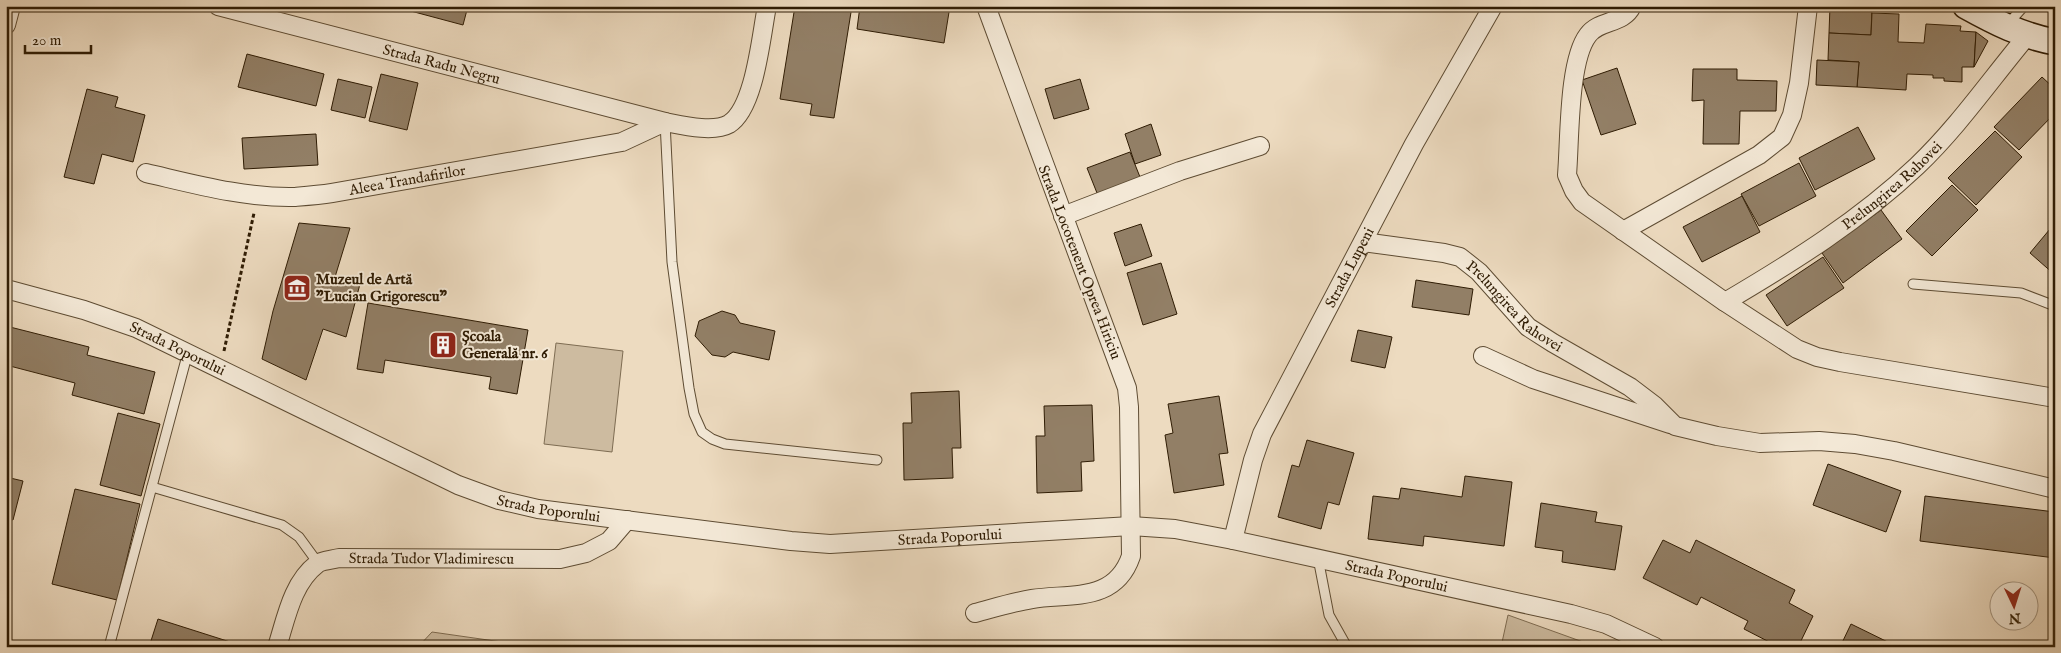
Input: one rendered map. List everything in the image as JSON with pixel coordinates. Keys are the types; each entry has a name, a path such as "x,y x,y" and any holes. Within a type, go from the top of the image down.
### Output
{"main road":[{"path":"1966,6 2016,31 2055,42"}],"street":[{"path":"6,25 11,6"},
{"name":"Strada Radu Negru","path":"218,6 665,122 710,128 728,124 742,111 749,96 767,6"},
{"name":"Strada Locotenent Oprea Hiriciu","path":"986,6 1127,388 1131,526"},
{"name":"Strada Lupeni","path":"1233,540 1253,460 1262,434 1414,144 1493,6"},
{"path":"1632,6 1619,20 1603,24 1589,33 1582,45 1574,67 1568,174 1574,191 1582,202 1726,302 1797,348 1817,357 2055,398"},
{"path":"1623,231 1759,155 1782,137 1792,115 1799,83 1808,6"},
{"name":"Prelungirea Rahovei","path":"1726,302 1814,249 1888,192 1918,165 1943,138 2016,31"},
{"name":"Aleea Trandafirilor","path":"146,173 228,191 293,197 332,193 622,142 665,122"},
{"path":"1062,216 1180,171 1260,146"},
{"name":"Prelungirea Rahovei","path":"1363,242 1444,253 1460,257 1479,272 1528,327 1630,387 1655,406 1675,426"},
{"name":"Strada Poporului","path":"6,289 127,325 188,352 458,485 499,500 538,508 627,520 790,541 830,544 1131,526 1175,529 1318,558 1570,614 1606,624 1656,647"},
{"path":"1483,356 1533,379 1675,426 1717,436 1760,443 1819,441 1855,444 1894,451 2055,489"},
{"name":"Strada Tudor Vladimirescu","path":"318,563 339,558 560,559 586,553 609,541 627,520"},
{"path":"975,613 1032,599 1079,596 1103,589 1117,580 1126,569 1131,556 1131,526"},
{"path":"277,647 296,590 305,576 318,563"}],"lane":[{"path":"2016,31 2024,6"},
{"path":"665,122 672,262 689,388 694,414 702,432 724,444 877,460"},
{"path":"1912,284 2021,293 2055,306"},
{"path":"109,647 188,352"},
{"path":"152,487 282,525 299,538 318,563"},
{"path":"1318,558 1329,615 1347,647"}],"path":[{"path":"220,368 258,195"}],"shaded area":[{"path":"556,343 623,351 612,452 544,444"},
{"path":"1508,615 1597,647 1501,647"},
{"path":"432,632 537,647 418,647"}],"building":[{"path":"392,6 468,6 463,25"},
{"path":"795,6 852,6 834,118 810,115 812,104 780,99"},
{"path":"860,6 950,6 944,43 857,29"},
{"path":"1830,6 1872,6 1871,35 1829,33"},
{"path":"1872,13 1899,14 1898,42 1924,43 1926,24 1961,26 1960,31 1976,32 1974,67 1962,67 1962,82 1944,81 1944,78 1933,78 1933,75 1907,74 1906,90 1857,87 1859,62 1828,60 1829,33 1871,35"},
{"path":"1976,32 1988,41 1974,67"},
{"path":"247,54 324,74 316,106 238,87"},
{"path":"1817,60 1859,62 1857,87 1816,85"},
{"path":"1617,68 1636,124 1601,135 1582,80"},
{"path":"1693,69 1737,69 1737,80 1777,81 1776,111 1740,111 1739,144 1703,144 1704,100 1692,101"},
{"path":"381,74 418,83 407,130 369,121"},
{"path":"2042,77 2055,89 2055,113 2019,150 1994,127"},
{"path":"338,79 372,87 365,118 331,110"},
{"path":"1080,79 1089,109 1054,119 1045,89"},
{"path":"87,89 118,97 115,107 145,115 133,162 102,154 94,184 64,177"},
{"path":"1151,124 1161,155 1135,164 1125,134"},
{"path":"1858,127 1875,159 1815,190 1799,158"},
{"path":"1995,131 2022,157 1976,205 1948,178"},
{"path":"316,134 318,165 244,169 242,138"},
{"path":"1130,152 1142,182 1099,198 1087,168"},
{"path":"1799,163 1816,196 1759,226 1741,194"},
{"path":"1952,185 1978,210 1932,256 1906,231"},
{"path":"1742,196 1760,232 1702,262 1683,227"},
{"path":"1881,210 1902,239 1843,283 1822,253"},
{"path":"299,223 350,228 335,277 360,284 346,337 323,329 306,380 262,359 273,311"},
{"path":"2055,223 2055,275 2030,253"},
{"path":"1141,224 1152,256 1125,266 1114,233"},
{"path":"1823,257 1844,288 1787,326 1766,295"},
{"path":"1161,263 1177,314 1143,325 1127,273"},
{"path":"1416,280 1473,289 1469,315 1412,307"},
{"name":"Școala Generală nr. 6","path":"368,303 528,330 517,394 489,389 491,377 385,360 383,373 357,369"},
{"path":"722,311 735,315 740,323 775,331 769,360 733,352 725,357 712,355 695,336 699,321"},
{"path":"6,326 89,347 87,355 155,372 144,414 72,395 75,383 6,365"},
{"path":"1358,330 1392,337 1385,368 1351,361"},
{"path":"959,391 961,448 952,448 953,478 904,480 903,423 912,423 911,393"},
{"path":"1219,396 1228,453 1219,454 1224,485 1174,493 1165,435 1173,433 1168,404"},
{"path":"1092,405 1094,461 1081,462 1082,491 1037,493 1036,436 1045,436 1044,406"},
{"path":"118,413 160,424 141,496 100,485"},
{"path":"1307,440 1354,453 1339,505 1328,502 1321,529 1278,517 1292,465 1299,467"},
{"path":"1828,464 1901,491 1886,532 1813,505"},
{"path":"1465,476 1512,482 1504,546 1424,536 1423,546 1368,539 1373,496 1399,499 1401,488 1462,497"},
{"path":"6,477 23,481 13,520 6,518"},
{"path":"75,489 140,504 117,600 52,584"},
{"path":"1925,496 2055,512 2055,558 1920,541"},
{"path":"1541,503 1597,512 1595,522 1622,526 1615,570 1562,562 1563,551 1535,547"},
{"path":"1663,540 1690,553 1696,540 1795,590 1789,603 1813,616 1798,647 1779,647 1744,629 1748,621 1701,597 1697,605 1643,578"},
{"path":"158,619 246,647 149,647"},
{"path":"1851,624 1898,647 1840,647"}],"place":[{"name":"Muzeul de Artă \"Lucian Grigorescu\"","path":"297,288"},
{"name":"Școala Generală nr. 6","path":"443,345"}]}
